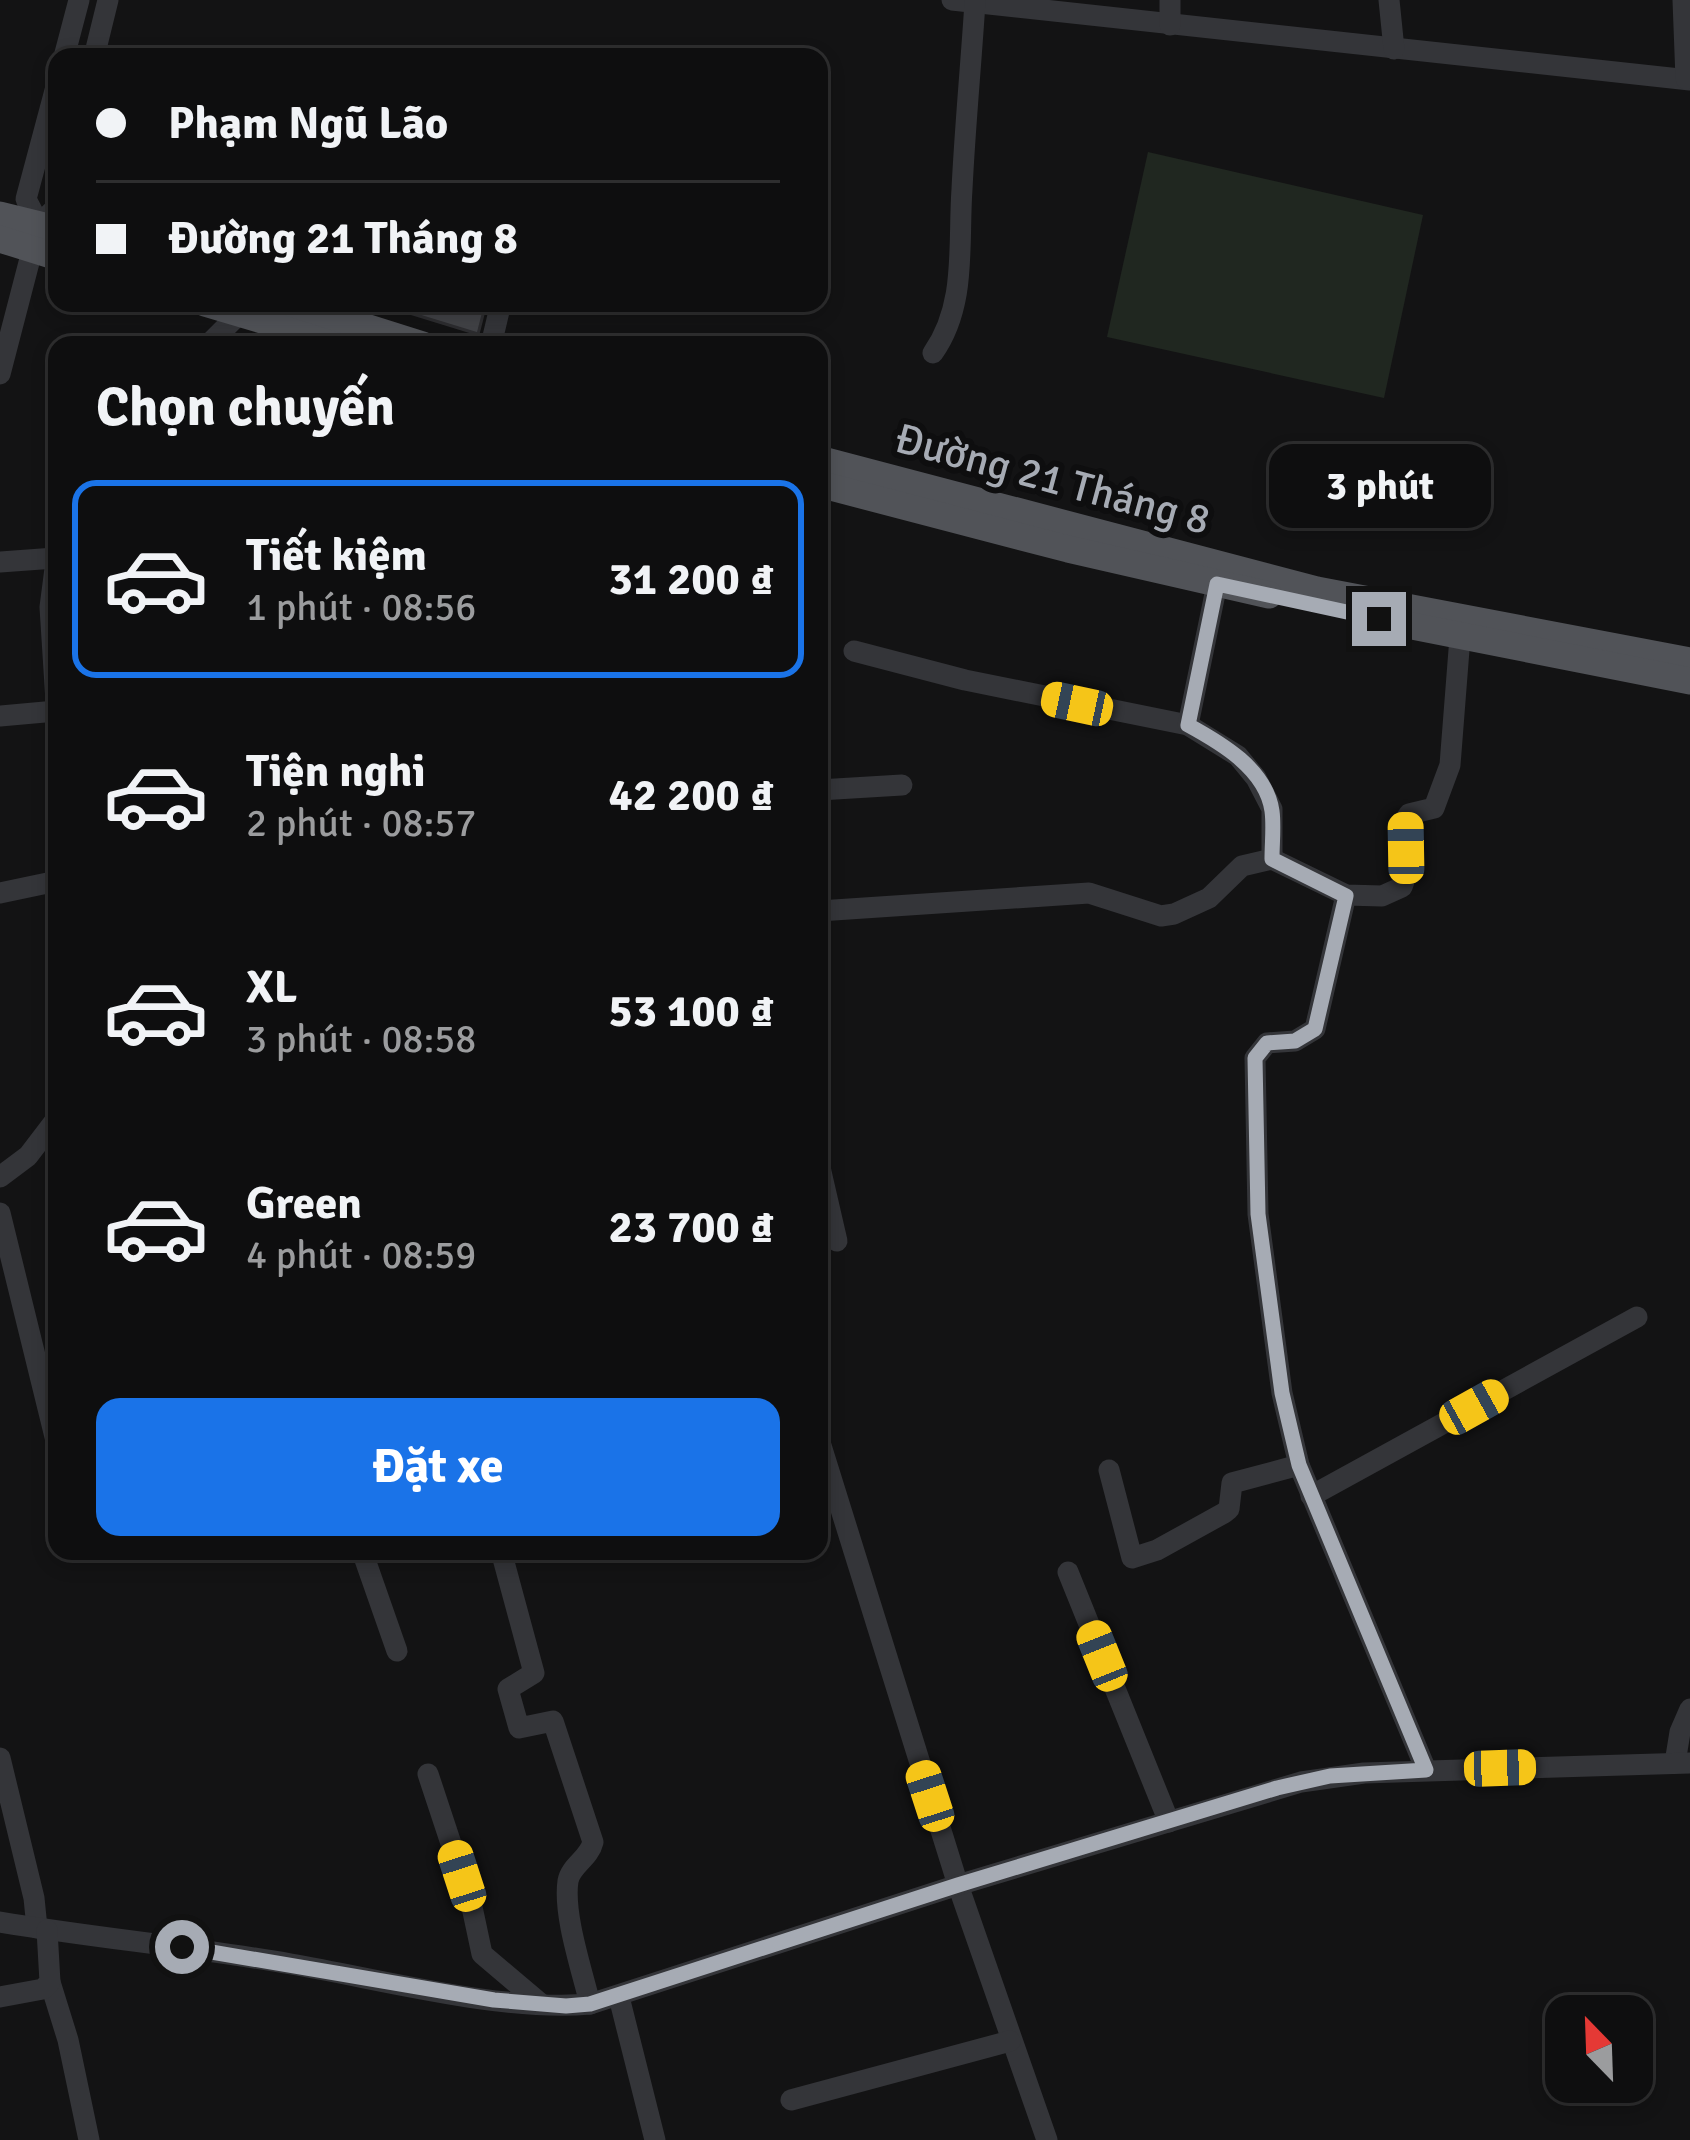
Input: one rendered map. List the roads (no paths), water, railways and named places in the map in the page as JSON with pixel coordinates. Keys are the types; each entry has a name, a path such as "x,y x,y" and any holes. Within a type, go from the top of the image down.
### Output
{"main road":[{"path":"0,214 48,233"},
{"path":"0,239 48,233"},
{"path":"233,312 315,336"},
{"path":"318,312 394,336"},
{"name":"Đường 21 Tháng 8","path":"828,461 1317,590 1690,662"},
{"name":"Đường 21 Tháng 8","path":"828,486 1217,584 1690,681"}],"street":[{"path":"66,48 79,0"},
{"path":"96,48 108,0"},
{"path":"1170,0 1170,26"},
{"path":"1389,0 1394,49"},
{"path":"934,352 948,331 962,260 963,1 1688,80 1683,0"},
{"path":"0,374 48,233 26,199 48,117"},
{"path":"217,336 239,314"},
{"path":"0,562 48,557"},
{"path":"1188,725 1217,584"},
{"path":"828,910 1089,893 1161,916 1209,898 1242,866 1272,859 1346,896 1382,896 1402,886 1406,876 1408,814 1434,808 1450,765 1460,637"},
{"path":"854,651 965,680 1188,725 1238,757 1256,778 1272,809 1272,859"},
{"path":"0,716 48,714"},
{"path":"828,789 902,785"},
{"path":"0,893 48,883"},
{"path":"1346,896 1315,1029 1295,1041 1267,1043 1255,1058 1258,1214 1282,1393 1299,1465 1426,1770"},
{"path":"0,1177 28,1156 48,1130"},
{"path":"828,1202 837,1241"},
{"path":"0,1213 48,1408"},
{"path":"1311,1496 1637,1317"},
{"path":"1109,1470 1132,1558 1157,1550 1224,1513 1229,1509 1232,1483 1299,1465"},
{"path":"828,1468 1037,2137"},
{"path":"365,1560 397,1651"},
{"path":"503,1560 534,1673 508,1689 519,1728 553,1721 593,1842 590,1854 572,1871 568,1882 590,2004"},
{"path":"1068,1572 1169,1822"},
{"path":"0,1922 228,1953 494,2000 590,2004 958,1885 1330,1776 1682,1763 1680,1732 1690,1708"},
{"path":"0,1758 89,2140"},
{"path":"428,1774 472,1907 482,1954 541,2004"},
{"path":"0,1997 43,1989 50,1982"},
{"path":"620,1996 655,2140"},
{"path":"791,2100 1010,2041"}]}
